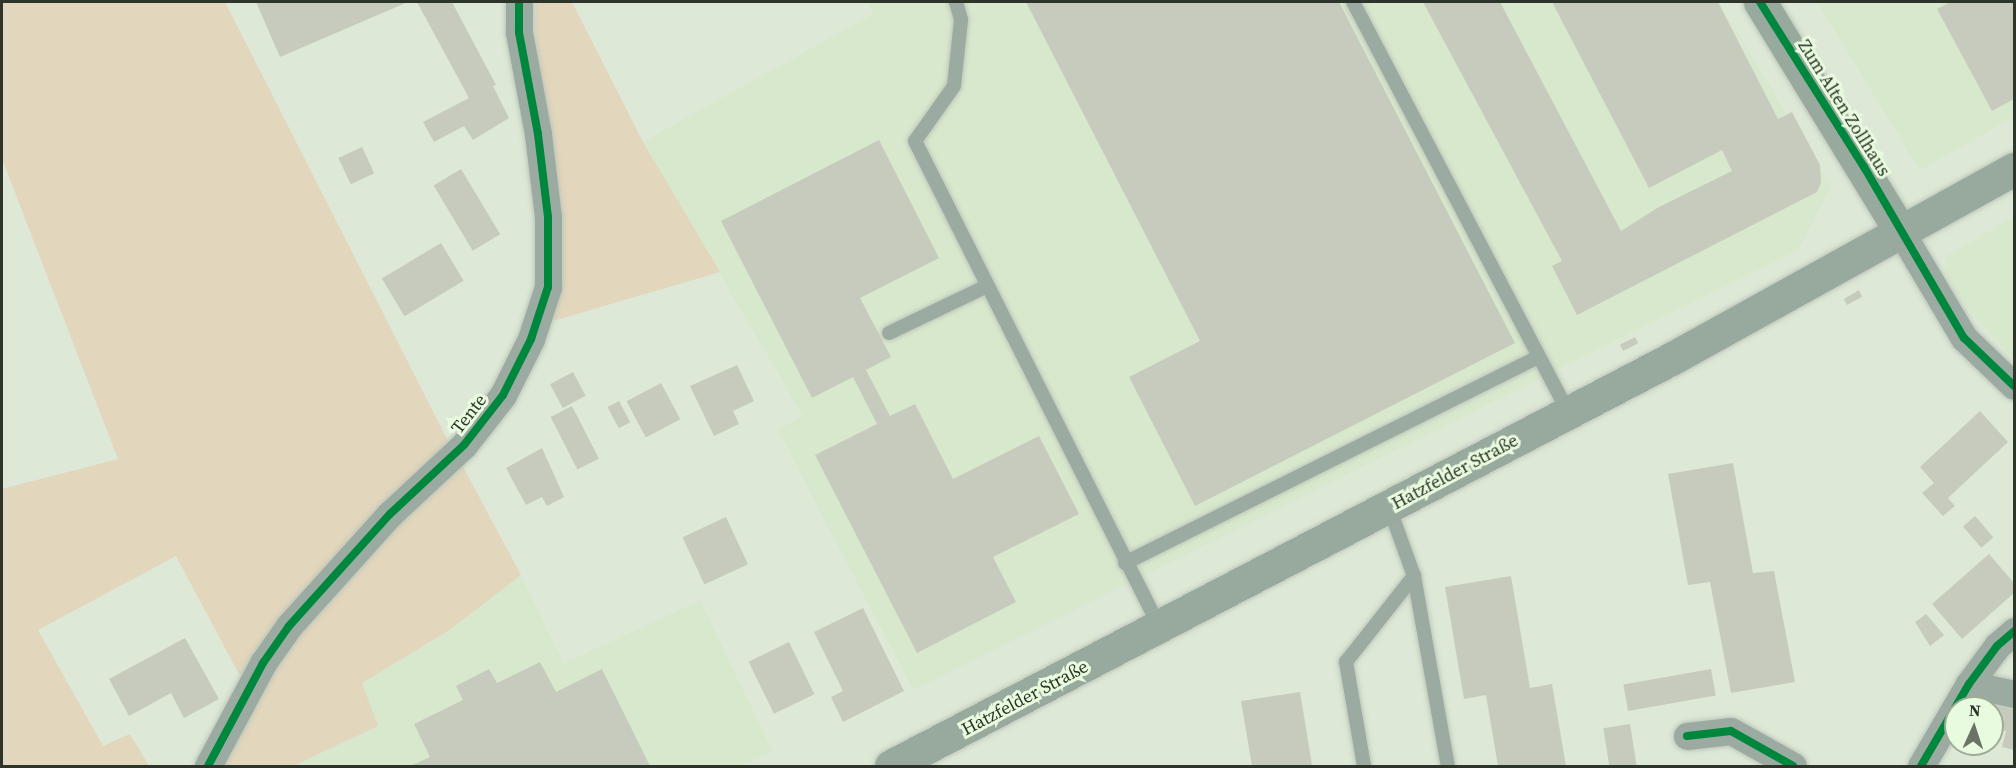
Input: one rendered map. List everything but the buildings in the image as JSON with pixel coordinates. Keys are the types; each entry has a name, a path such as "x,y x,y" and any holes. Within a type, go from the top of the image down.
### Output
{"main road":[{"name":"Zum Alten Zollhaus","path":"1760,2 1901,232"},
{"name":"Hatzfelder Straße","path":"891,766 1160,628 1568,412 2014,169"}],"street":[{"name":"Tente","path":"208,766 262,663 289,626 390,514 464,445 503,395 531,339 548,287 548,217 538,134 519,32 519,2"},
{"path":"1901,232 1964,338 2014,386"},
{"path":"1921,766 1969,684 1997,646 2014,631"},
{"path":"1969,684 2014,694"},
{"path":"1688,736 1731,731 1793,766"}],"lane":[{"path":"956,2 961,20 954,86 915,141 1125,563 1160,628"},
{"path":"1353,2 1568,412"},
{"path":"889,333 987,286"},
{"path":"1125,563 1539,357"},
{"path":"1389,507 1414,576 1448,766"},
{"path":"1364,766 1346,662 1414,576"}],"shaded area":[{"path":"2,2 225,2 448,441 353,539 256,649 240,676 176,556 38,630 103,746 130,734 149,766 2,766 2,489 118,459 2,159"},
{"path":"536,2 572,2 643,142 720,272 553,321 562,253 535,33"},
{"path":"868,2 1719,2 1831,187 1798,250 913,690 778,430 803,416 643,142 873,14"},
{"path":"1817,2 2014,2 2014,117 1920,170"},
{"path":"2014,217 2014,360 1964,304 1945,272 1947,256"},
{"path":"461,463 521,575 448,631 362,683 378,726 293,766 220,766 278,657 344,577"},
{"path":"521,575 564,663 700,601 773,752 740,766 293,766 378,726 361,683 448,631"}],"cycle path":[{"path":"208,766 263,663 289,626 390,514 464,445 503,395 531,339 548,287 548,217 538,134 519,32 519,2"},
{"path":"1760,2 1864,167 1964,338 2014,386"},
{"path":"1921,766 1969,684 1997,646 2014,631"},
{"path":"1687,736 1731,731 1793,766"}]}
